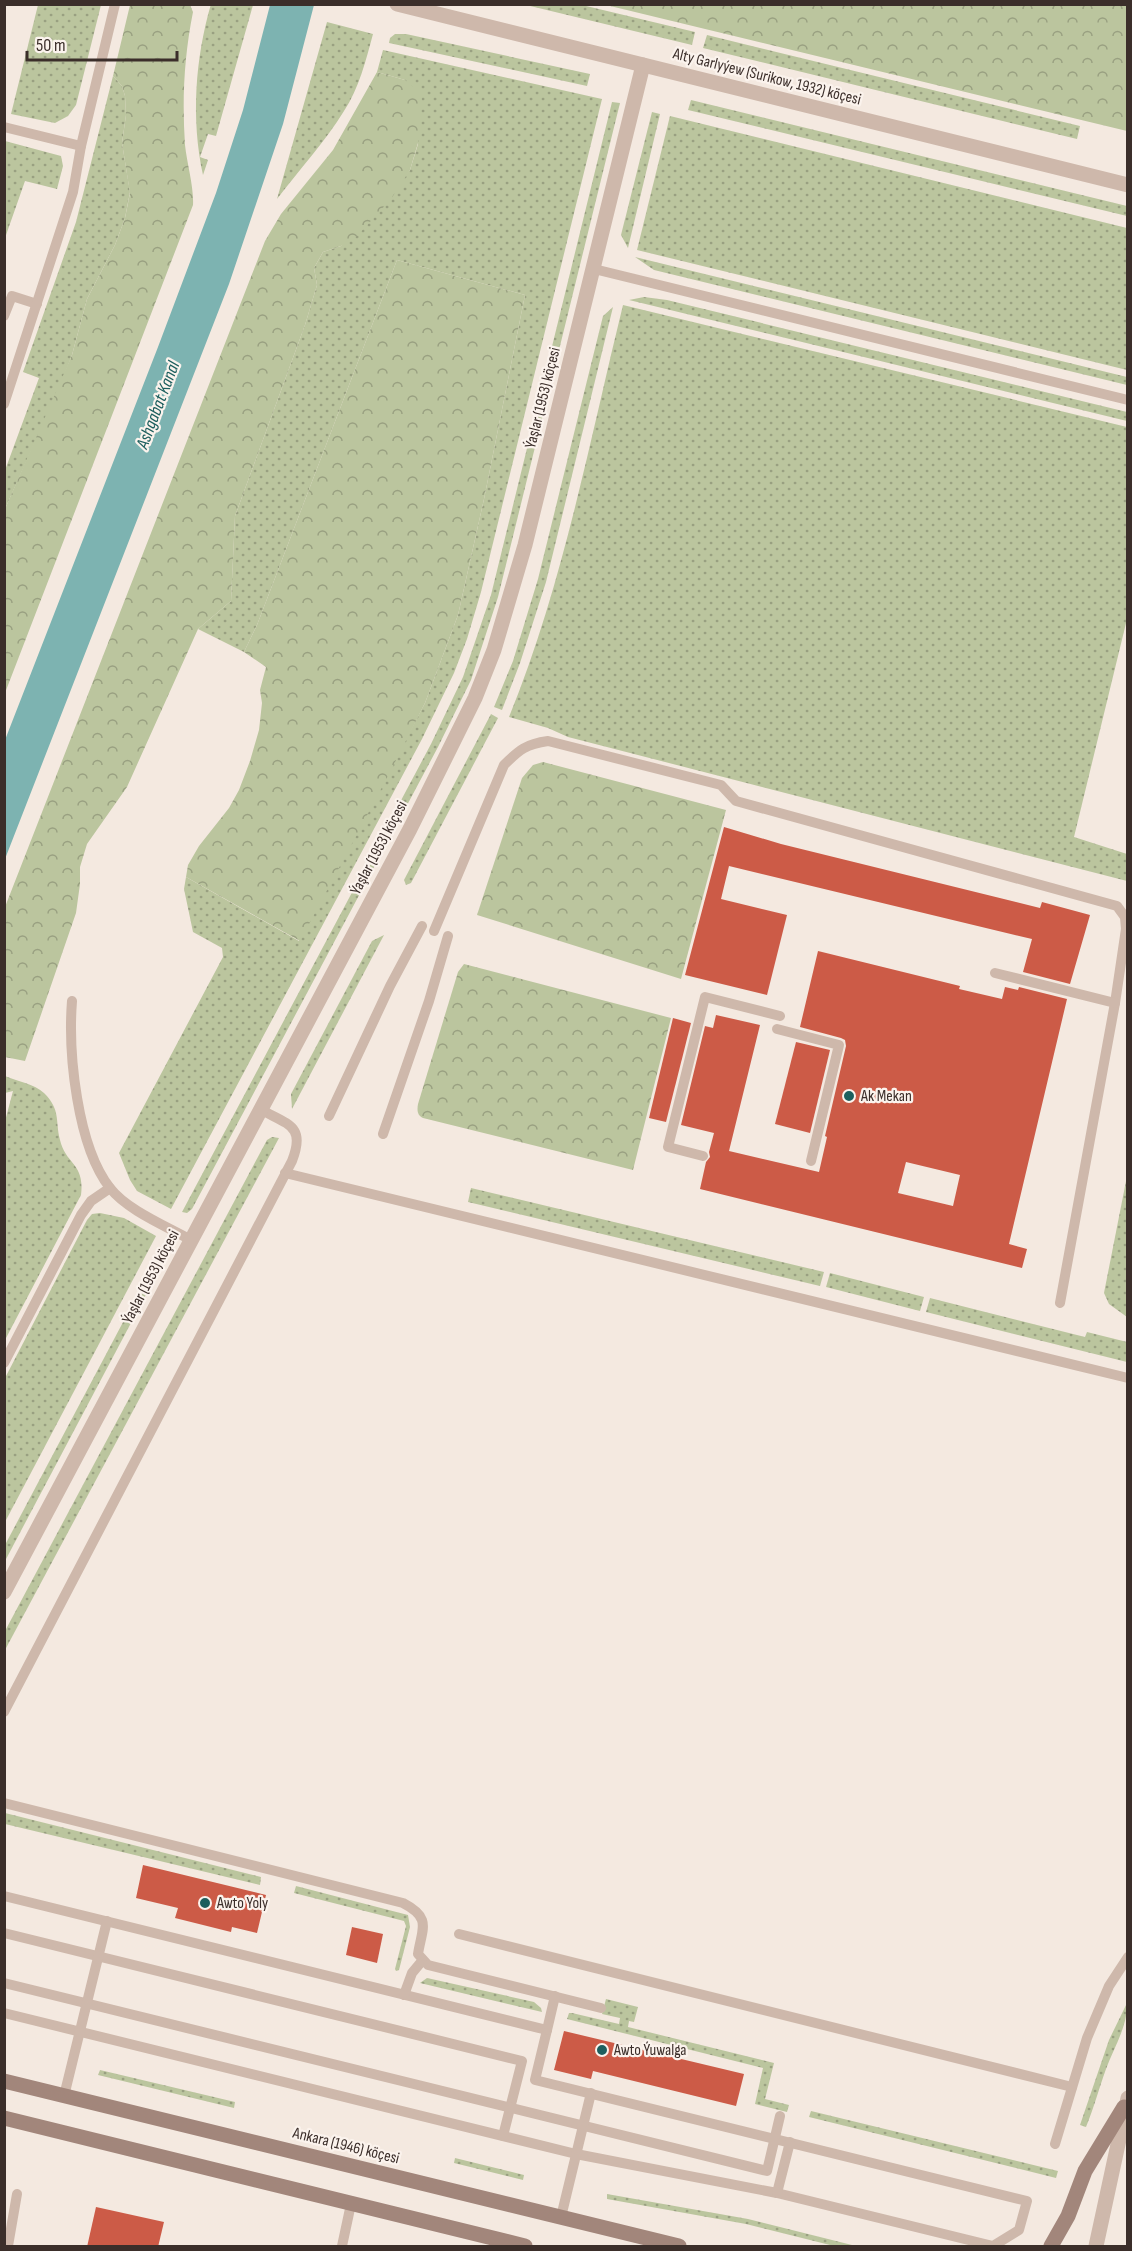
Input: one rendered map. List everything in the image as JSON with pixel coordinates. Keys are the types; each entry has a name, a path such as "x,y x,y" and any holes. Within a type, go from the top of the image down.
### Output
{"main road":[{"name":"Ankara (1946) köçesi","path":"4,2081 679,2247"},
{"path":"1126,2102 1128,2127"},
{"path":"1051,2247 1064,2227 1085,2171 1126,2102"},
{"path":"4,2118 525,2247"}],"street":[{"name":"Alty Garlyýew (Surikow, 1932) köçesi","path":"397,4 1128,185"},
{"name":"Ýaşlar (1953) köçesi","path":"4,1592 425,800 475,698 510,600 643,65"},
{"path":"1096,2247 1126,2102"}],"lane":[{"path":"4,404 73,192 81,146 116,4"},
{"path":"4,127 81,146"},
{"path":"594,269 1128,400"},
{"path":"4,316 12,296 37,304"},
{"path":"434,931 504,765 518,751 531,744 548,741 721,785 736,801 1117,906 1125,917 1126,929 1115,1003 1060,1304"},
{"path":"329,1116 390,986 422,926"},
{"path":"383,1134 429,1001 448,936"},
{"path":"994,973 1115,1003"},
{"path":"703,1156 668,1147 705,997 780,1016"},
{"path":"72,1001 70,1025 74,1081 96,1167 110,1188 124,1202 191,1240"},
{"path":"777,1029 839,1045 811,1161"},
{"path":"4,1712 294,1155 298,1138 289,1125 260,1109"},
{"path":"285,1173 1128,1378"},
{"path":"4,1363 81,1215 91,1201 110,1188"},
{"path":"4,1803 403,1903 423,1917 424,1928 418,1954 423,1961 435,1967 602,2008"},
{"path":"4,1896 547,2030"},
{"path":"64,2096 107,1921"},
{"path":"4,1934 522,2061 503,2136"},
{"path":"459,1934 1072,2087"},
{"path":"1055,2144 1087,2038 1109,1986 1128,1958"},
{"path":"404,1995 412,1973 423,1961"},
{"path":"4,1983 767,2171 780,2116"},
{"path":"4,2013 576,2154 777,2193 993,2246 1019,2230 1027,2201 535,2080 555,1996"},
{"path":"561,2217 591,2093"},
{"path":"777,2193 790,2142"},
{"path":"8,2247 17,2194"},
{"path":"342,2247 351,2204"}],"green space":[{"path":"211,4 253,5 216,136 208,134 200,157 208,160 203,175 199,154 197,132 196,89 201,46"},
{"path":"38,5 101,5 76,105 68,116 55,123 11,114"},
{"path":"130,5 190,5 193,12 184,78 184,112 185,145 193,205 5,693 5,509 72,355 87,299 115,245 125,218 130,193 122,143 126,115 125,96 122,86 113,76"},
{"path":"526,5 582,5 695,32 692,45"},
{"path":"606,5 1127,5 1127,131"},
{"path":"327,22 373,34 368,54 358,83 344,111 277,199"},
{"path":"395,34 406,34 590,74 587,86 389,43 390,38"},
{"path":"707,35 1080,126 1077,139 703,48"},
{"path":"383,50 602,99 481,592 454,673 422,739 171,1209 137,1191 119,1153 223,957 222,948 193,932 184,889 186,877 299,941 425,703 458,615 525,295 397,260 257,625 244,652 198,629 231,601 235,516 305,325 317,285 314,268 323,252 341,246 410,170 418,144 418,128 405,80 377,72"},
{"path":"377,72 405,80 422,94 418,143 410,170 391,199 356,237 341,246 323,252 314,268 317,285 305,325 235,516 231,601 198,629 127,787 87,844 80,867 76,913 25,1061 5,1057 5,907 265,241 281,214 333,150"},
{"path":"113,76 122,86 125,96 126,115 122,143 130,192 125,218 115,245 87,299 72,355 60,386 5,509 4,473 39,378 23,372 76,222"},
{"path":"691,100 1127,206 1127,216 688,110"},
{"path":"612,102 620,103 498,597 471,680 438,747 192,1209 187,1213 182,1212 431,744 463,677 491,595"},
{"path":"652,112 660,114 628,248 621,235"},
{"path":"670,116 1127,228 1127,370 637,250"},
{"path":"5,141 61,156 63,166 57,189 25,181 5,238"},
{"path":"635,257 1127,377 1127,385 654,270"},
{"path":"397,260 525,295 458,615 425,703 300,941 186,877 188,865 199,846 229,808 239,790 250,761 259,730 262,703 260,690 266,667 244,652 257,625"},
{"path":"644,297 667,300 1127,412 1127,421 629,300"},
{"path":"623,305 1127,427 1127,619 1074,837 1127,854 1127,881 568,737 548,728 509,717 528,667 560,565"},
{"path":"613,307 546,582 502,710 494,707 513,661 538,579 603,316"},
{"path":"491,714 498,718 411,883 406,885 404,880"},
{"path":"543,762 726,810 681,979 477,915 522,778 533,765"},
{"path":"384,935 292,1109 291,1094 372,941"},
{"path":"464,964 671,1018 633,1170 423,1118 420,1115 418,1104 458,972"},
{"path":"5,1076 36,1087 53,1105 63,1148 80,1176 81,1195 5,1340 4,1125 13,1091 5,1093"},
{"path":"272,1137 279,1138 5,1650 5,1631 267,1140"},
{"path":"1127,1176 1127,1317 1109,1304 1104,1293"},
{"path":"471,1188 824,1272 820,1286 468,1202"},
{"path":"100,1213 124,1218 156,1236 5,1522 5,1378 87,1220 92,1214"},
{"path":"166,1241 169,1247 168,1253 5,1561 5,1545"},
{"path":"830,1273 924,1297 920,1311 826,1287"},
{"path":"930,1298 1085,1337 1087,1332 1127,1342 1127,1362 926,1312"},
{"path":"5,1813 261,1877 260,1885 5,1824"},
{"path":"296,1886 408,1915 410,1927 399,1970 395,1969 406,1926 404,1921 294,1893"},
{"path":"427,1978 534,2002 542,2012 420,1983"},
{"path":"606,1999 638,2007 634,2022 629,2021 628,2027 774,2063 765,2099 789,2105 787,2112 755,2104 763,2068 567,2019 569,2013 572,2013 619,2024 620,2018 602,2014"},
{"path":"1127,2003 1123,2028 1089,2120 1086,2127 1080,2125 1109,2040"},
{"path":"100,2070 235,2102 234,2108 98,2075"},
{"path":"811,2111 1058,2171 1056,2178 809,2117"},
{"path":"455,2158 524,2175 523,2180 454,2163"},
{"path":"607,2194 748,2219 856,2246 834,2246 746,2224 607,2199"}],"water":[{"name":"Ashgabat Kanal","path":"270,5 314,5 283,124 229,284 5,859 5,740 216,193 243,110"}],"building":[{"path":"724,827 781,844 1040,908 1042,902 1090,915 1070,984 1023,972 1032,939 729,866 721,899 787,915 767,995 685,975"},
{"path":"818,951 960,986 959,989 1002,999 1005,987 1018,990 1019,987 1067,999 1009,1244 1027,1249 1022,1268 700,1189 706,1162 710,1157 709,1152 714,1133 681,1125 705,1026 713,1028 716,1015 760,1025 729,1151 819,1172 846,1046 845,1040 841,1038 800,1027","holes":["906,1162 960,1175 953,1206 898,1193"]},
{"path":"673,1018 691,1023 666,1122 649,1118"},
{"path":"796,1042 830,1050 810,1133 775,1124"},
{"path":"143,1865 266,1895 257,1933 232,1927 231,1932 175,1918 178,1908 136,1898"},
{"path":"352,1927 383,1934 377,1963 346,1955"},
{"name":"Awto Ýuwalga","path":"564,2031 744,2074 736,2106 593,2071 591,2079 554,2070"},
{"path":"96,2207 164,2222 158,2247 87,2247"}],"place":[{"name":"Ak Mekan","path":"849,1096"},
{"name":"Awto Yoly","path":"205,1903"},
{"name":"Awto Ýuwalga","path":"602,2050"}]}
